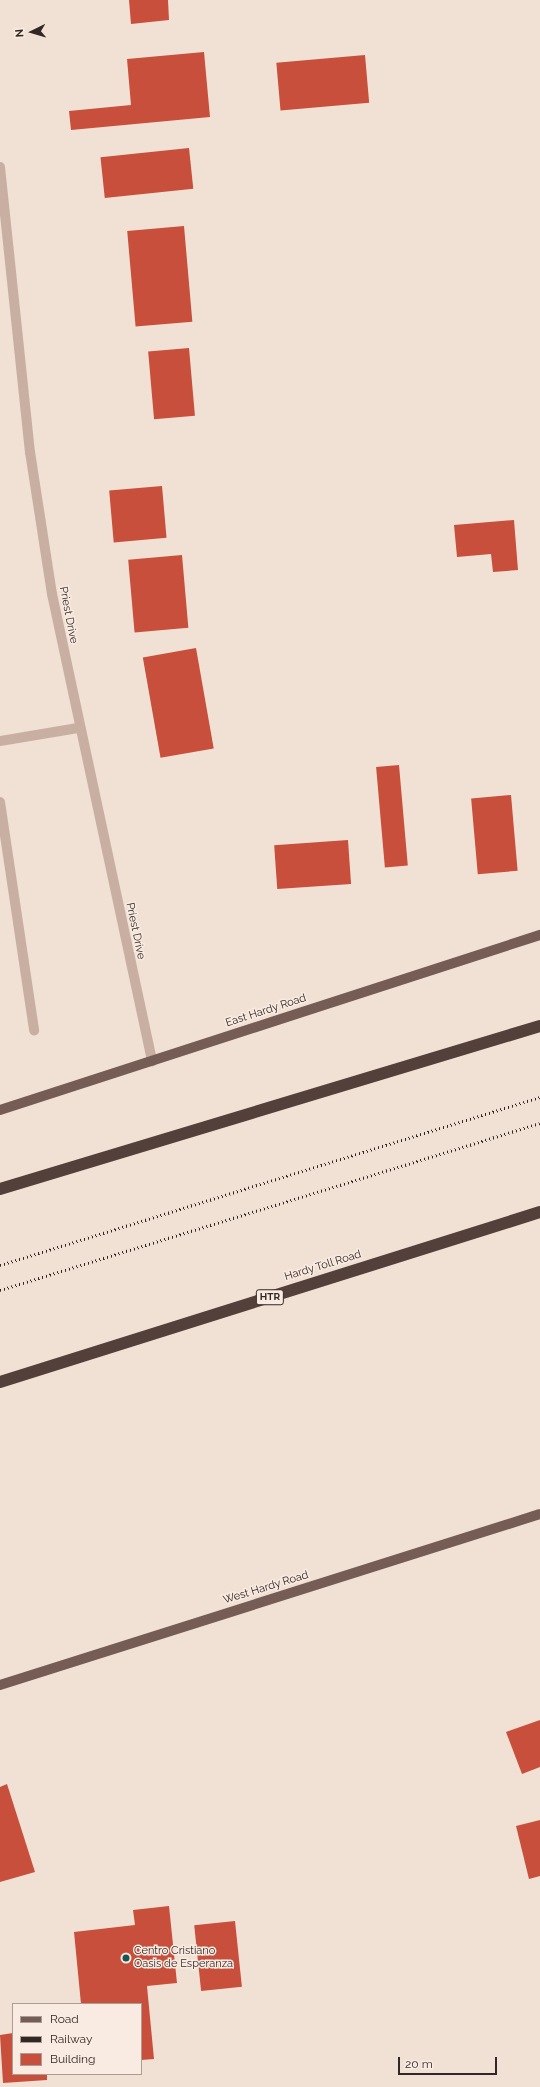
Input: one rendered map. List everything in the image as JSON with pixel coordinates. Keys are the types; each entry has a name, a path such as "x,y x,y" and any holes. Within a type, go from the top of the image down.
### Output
{"highway":[{"path":"519,1032 540,1020"},
{"path":"0,1189 540,1026"},
{"name":"Hardy Toll Road","path":"0,1382 540,1212"}],"main road":[{"name":"East Hardy Road","path":"0,1110 540,935"},
{"name":"West Hardy Road","path":"0,1685 540,1514"}],"street":[{"name":"Priest Drive","path":"0,167 30,452 52,594 78,728 152,1061"},
{"path":"0,741 78,728"},
{"path":"0,802 34,1030"}],"building":[{"path":"129,0 168,0 169,20 131,24"},
{"path":"204,52 210,117 71,130 69,111 131,105 127,59"},
{"path":"365,55 369,103 281,111 276,63"},
{"path":"189,148 193,189 105,198 100,157"},
{"path":"184,226 192,322 136,327 127,231"},
{"path":"189,348 195,416 154,419 148,352"},
{"path":"162,486 167,538 114,542 109,491"},
{"path":"514,520 518,570 493,572 491,554 457,557 454,525"},
{"path":"182,555 188,628 135,632 128,560"},
{"path":"196,648 214,748 161,758 143,657"},
{"path":"399,765 408,866 385,868 376,767"},
{"path":"511,795 518,871 478,874 471,798"},
{"path":"348,840 351,884 277,889 274,845"},
{"path":"540,1720 540,1767 522,1774 506,1732"},
{"path":"7,1784 35,1872 0,1882 0,1787"},
{"path":"540,1820 540,1876 529,1879 516,1826"},
{"name":"Centro Cristiano Oasis de Esperanza","path":"169,1906 177,1983 147,1986 154,2059 142,2060 142,2003 81,2003 74,1932 135,1925 133,1910"},
{"path":"235,1921 242,1987 201,1991 194,1925"},
{"path":"12,2033 12,2075 47,2075 47,2080 3,2083 0,2035"}],"railway":[{"path":"0,1265 540,1097"},
{"path":"0,1290 540,1123"}],"place":[{"name":"Centro Cristiano Oasis de Esperanza","path":"126,1958"}]}
